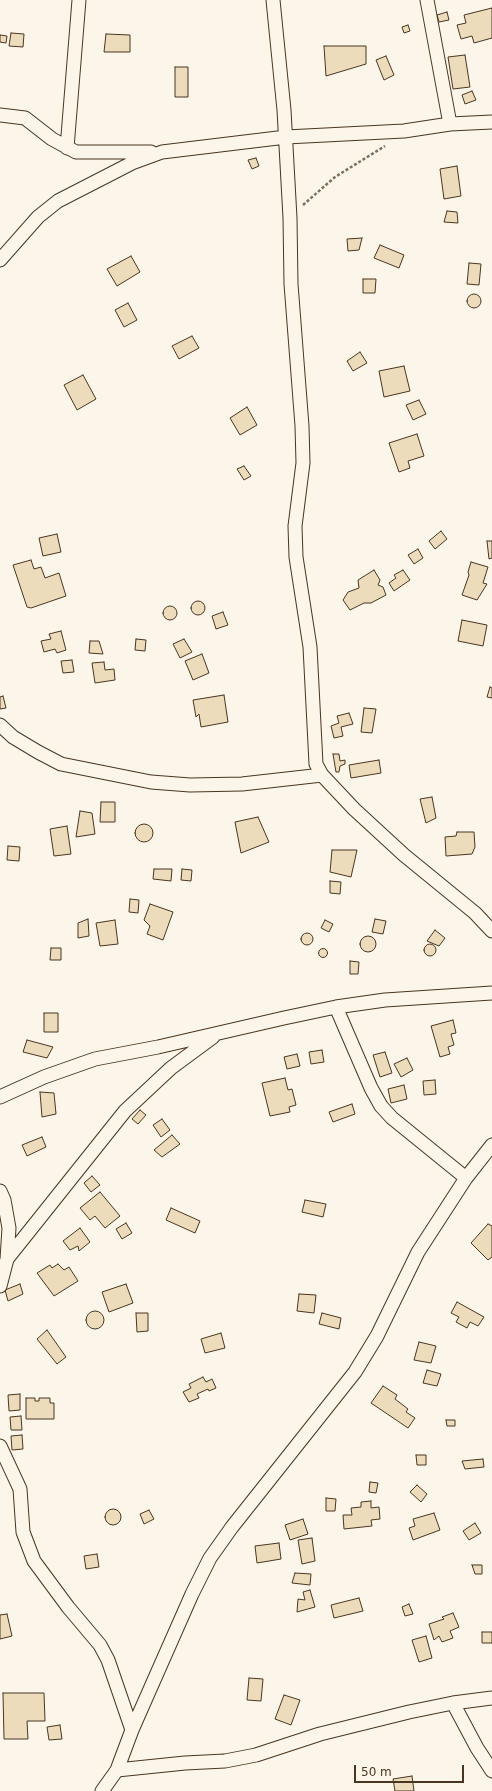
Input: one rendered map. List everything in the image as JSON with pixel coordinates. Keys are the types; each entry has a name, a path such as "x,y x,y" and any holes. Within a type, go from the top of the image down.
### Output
{"street":[{"path":"67,148 78,0"},
{"path":"273,0 286,137 290,218 291,284 303,463 295,526 296,557 310,647 316,764 322,775 354,810 404,855 474,913 492,931"},
{"path":"427,0 450,124"},
{"path":"0,115 25,118 52,139 67,148 76,152 94,154 162,152 286,137 404,131 450,124 492,122"},
{"path":"0,260 38,217 58,201 132,163 162,152"},
{"path":"0,725 13,737 62,764 152,782 190,785 242,784 322,775"},
{"path":"0,1097 44,1077 95,1059 336,1007 385,1000 492,993"},
{"path":"336,1007 371,1088 381,1106 392,1118 466,1178"},
{"path":"7,1259 125,1111 171,1068 220,1033"},
{"path":"102,1791 117,1770 132,1730 192,1594 210,1558 232,1527 355,1372 377,1336 418,1252 466,1178 492,1145"},
{"path":"0,1191 4,1200 9,1228 7,1259 0,1286"},
{"path":"0,1446 20,1488 24,1532 34,1561 68,1607 100,1646 108,1660 132,1730"},
{"path":"117,1770 186,1763 225,1761 256,1755 320,1734 453,1703 492,1698"},
{"path":"453,1703 477,1748 492,1771"}],"path":[{"path":"290,218 335,177 386,146"}],"building":[{"path":"492,8 492,38 474,43 472,36 461,39 457,25 466,23 464,15"},
{"path":"447,12 449,20 439,22 437,15"},
{"path":"408,25 410,31 404,33 402,27"},
{"path":"11,33 24,34 23,47 9,46"},
{"path":"106,34 130,35 130,52 104,52"},
{"path":"0,35 7,36 6,43 0,42"},
{"path":"324,46 366,46 366,64 326,76"},
{"path":"465,55 470,87 453,89 448,57"},
{"path":"386,56 394,75 384,80 376,60"},
{"path":"175,67 188,67 188,97 175,97"},
{"path":"472,91 476,100 465,104 462,95"},
{"path":"256,158 259,166 252,169 248,160"},
{"path":"457,166 461,196 444,199 440,169"},
{"path":"447,211 457,212 458,223 444,222"},
{"path":"362,238 359,250 348,251 347,239"},
{"path":"380,245 404,255 399,268 374,258"},
{"path":"131,256 140,272 117,286 107,269"},
{"path":"469,263 481,264 479,285 467,284"},
{"path":"363,279 376,279 375,293 363,293"},
{"path":"471,294 477,294 481,298 481,304 477,308 471,308 467,304 467,298"},
{"path":"128,303 137,320 124,327 115,310"},
{"path":"192,336 199,348 179,359 172,346"},
{"path":"360,352 367,363 353,371 347,361"},
{"path":"404,366 410,391 384,397 379,371"},
{"path":"83,375 96,399 77,410 64,385"},
{"path":"419,400 426,414 413,420 406,405"},
{"path":"247,407 257,425 240,435 230,418"},
{"path":"417,434 424,456 408,461 410,468 399,472 389,443"},
{"path":"244,466 251,476 244,480 237,469"},
{"path":"441,531 447,539 435,549 429,541"},
{"path":"57,534 61,552 43,556 39,538"},
{"path":"487,541 492,541 492,558 489,559"},
{"path":"418,549 423,558 414,564 408,555"},
{"path":"31,560 34,569 41,567 45,578 59,573 66,596 31,608 27,607 13,565"},
{"path":"471,562 488,567 483,583 487,584 477,600 462,595 469,575 468,572"},
{"path":"374,570 380,580 378,585 383,587 386,595 371,603 364,603 350,610 343,600 348,592 359,588 358,580"},
{"path":"403,570 410,580 394,591 389,583 396,578 394,575"},
{"path":"195,601 201,601 205,605 205,611 201,615 195,615 191,611 191,605"},
{"path":"167,606 173,606 177,610 177,616 173,620 167,620 163,616 163,610"},
{"path":"223,612 228,625 216,629 212,616"},
{"path":"462,620 487,625 483,646 458,641"},
{"path":"61,631 66,650 57,653 55,649 44,652 41,641 51,639 49,634"},
{"path":"136,639 146,640 145,651 135,650"},
{"path":"184,639 192,652 180,658 173,644"},
{"path":"90,641 99,641 103,654 89,653"},
{"path":"202,654 209,673 193,680 185,661"},
{"path":"72,660 74,672 63,673 61,661"},
{"path":"104,662 105,670 114,669 115,680 95,683 92,663"},
{"path":"490,687 492,688 492,698 487,697"},
{"path":"224,695 228,722 201,727 199,714 196,717 193,700"},
{"path":"3,696 6,708 0,709 0,697"},
{"path":"364,708 376,709 372,733 361,732"},
{"path":"349,713 353,724 341,727 343,736 334,738 331,726 339,723 337,716"},
{"path":"333,754 339,754 340,761 345,760 345,764 340,766 339,772 336,772"},
{"path":"379,760 381,773 351,778 349,765"},
{"path":"432,797 436,818 426,823 420,799"},
{"path":"101,802 115,802 115,822 100,822"},
{"path":"80,811 92,813 95,834 76,837"},
{"path":"258,817 269,842 241,853 235,822"},
{"path":"144,824 150,827 153,833 150,839 144,842 138,839 135,833 138,827"},
{"path":"67,826 71,854 54,856 50,829"},
{"path":"457,832 474,832 475,847 472,854 446,856 445,837 456,836"},
{"path":"8,846 20,847 19,861 7,860"},
{"path":"332,850 357,850 351,877 330,872"},
{"path":"154,869 172,869 171,881 153,879"},
{"path":"182,869 192,870 191,881 181,880"},
{"path":"330,881 341,882 340,894 330,893"},
{"path":"130,899 139,900 138,913 129,912"},
{"path":"150,904 173,912 163,940 147,934 150,926 144,920"},
{"path":"88,919 89,936 78,938 78,923"},
{"path":"375,919 386,921 383,934 372,932"},
{"path":"115,920 118,944 100,946 96,923"},
{"path":"325,920 333,924 329,932 321,928"},
{"path":"435,930 445,938 439,946 427,941"},
{"path":"305,933 309,933 313,939 309,945 305,945 301,941 301,937"},
{"path":"365,936 371,936 376,941 374,950 371,952 365,952 360,947 360,941"},
{"path":"430,944 434,946 436,950 434,954 430,956 426,954 424,950 426,946"},
{"path":"51,948 61,948 61,960 50,960"},
{"path":"321,949 325,949 327,953 325,957 321,957 319,955 319,951"},
{"path":"350,961 359,962 358,974 350,974"},
{"path":"44,1013 58,1013 58,1032 44,1032"},
{"path":"453,1020 456,1033 451,1034 454,1045 448,1047 450,1054 440,1057 431,1026"},
{"path":"27,1040 53,1047 47,1058 23,1052"},
{"path":"322,1050 324,1062 311,1064 309,1052"},
{"path":"385,1052 392,1073 380,1077 373,1055"},
{"path":"297,1054 300,1066 287,1069 284,1057"},
{"path":"407,1058 413,1070 401,1077 394,1064"},
{"path":"285,1078 288,1090 292,1089 296,1105 289,1107 290,1112 270,1116 262,1083"},
{"path":"435,1080 436,1094 424,1095 423,1081"},
{"path":"404,1085 407,1099 391,1103 388,1089"},
{"path":"40,1092 54,1093 56,1114 42,1117"},
{"path":"352,1104 355,1114 333,1122 329,1112"},
{"path":"140,1110 146,1115 138,1124 132,1119"},
{"path":"162,1119 170,1130 161,1137 153,1125"},
{"path":"172,1135 180,1144 162,1157 154,1150"},
{"path":"42,1137 46,1147 27,1156 22,1145"},
{"path":"92,1176 100,1185 91,1192 84,1183"},
{"path":"100,1192 120,1216 105,1228 95,1216 90,1220 80,1208"},
{"path":"305,1200 326,1204 323,1217 302,1212"},
{"path":"171,1208 200,1221 195,1233 166,1220"},
{"path":"126,1223 132,1233 122,1239 116,1229"},
{"path":"488,1224 492,1226 492,1257 488,1260 471,1243"},
{"path":"80,1228 90,1242 79,1251 78,1246 70,1250 63,1241"},
{"path":"58,1264 64,1270 69,1267 78,1281 54,1296 37,1273 50,1265 52,1268"},
{"path":"20,1284 23,1294 8,1301 5,1290"},
{"path":"126,1284 133,1303 109,1312 102,1292"},
{"path":"299,1294 316,1295 314,1313 297,1311"},
{"path":"457,1302 484,1317 478,1326 470,1322 467,1328 456,1322 459,1317 451,1313"},
{"path":"95,1311 102,1313 104,1320 102,1327 95,1329 88,1327 86,1320 88,1313"},
{"path":"136,1313 148,1313 148,1331 137,1332"},
{"path":"322,1313 341,1318 339,1329 319,1324"},
{"path":"47,1330 66,1357 57,1364 37,1339"},
{"path":"221,1333 225,1348 205,1353 201,1339"},
{"path":"419,1342 436,1346 431,1363 414,1360"},
{"path":"427,1370 441,1374 437,1386 423,1383"},
{"path":"203,1377 206,1382 212,1379 216,1388 209,1391 208,1389 197,1394 199,1398 189,1402 183,1392 191,1388 189,1384"},
{"path":"383,1386 397,1395 395,1399 408,1409 406,1412 415,1418 408,1428 371,1403"},
{"path":"20,1394 20,1410 9,1411 8,1395"},
{"path":"26,1398 35,1398 35,1401 39,1401 39,1398 50,1398 50,1403 54,1403 54,1419 26,1419"},
{"path":"21,1416 22,1430 11,1430 10,1417"},
{"path":"446,1420 455,1420 455,1426 447,1426"},
{"path":"22,1435 23,1449 12,1450 11,1436"},
{"path":"416,1455 426,1455 426,1465 417,1465"},
{"path":"483,1459 484,1467 465,1469 462,1461"},
{"path":"370,1482 378,1483 376,1493 369,1492"},
{"path":"417,1485 427,1494 421,1502 410,1492"},
{"path":"326,1498 336,1499 335,1511 326,1511"},
{"path":"371,1501 371,1508 379,1507 380,1519 371,1520 372,1526 344,1529 343,1515 352,1515 351,1508 361,1507 361,1502"},
{"path":"113,1509 119,1511 121,1517 119,1523 113,1525 107,1523 105,1517 107,1511"},
{"path":"149,1510 154,1519 144,1524 140,1514"},
{"path":"434,1513 440,1530 413,1540 409,1528 415,1526 413,1519"},
{"path":"303,1519 308,1534 290,1540 285,1525"},
{"path":"475,1523 481,1533 469,1540 463,1531"},
{"path":"312,1538 315,1561 302,1564 298,1540"},
{"path":"279,1543 281,1559 257,1563 255,1546"},
{"path":"97,1554 99,1567 86,1569 84,1556"},
{"path":"472,1565 482,1565 482,1574 475,1574"},
{"path":"295,1573 311,1574 310,1585 292,1583"},
{"path":"310,1590 315,1607 297,1612 298,1599 305,1600 303,1592"},
{"path":"359,1598 363,1611 334,1618 331,1605"},
{"path":"409,1604 413,1614 405,1616 402,1607"},
{"path":"453,1613 459,1627 450,1631 453,1638 442,1642 439,1636 434,1640 429,1624 444,1619 442,1617"},
{"path":"7,1614 12,1636 0,1639 0,1615"},
{"path":"482,1632 492,1632 492,1643 482,1643"},
{"path":"426,1636 432,1658 419,1662 412,1640"},
{"path":"249,1678 263,1679 261,1701 247,1700"},
{"path":"3,1693 44,1693 45,1721 27,1721 28,1739 4,1739"},
{"path":"284,1695 300,1700 291,1725 275,1719"},
{"path":"60,1725 62,1739 49,1740 47,1727"},
{"path":"412,1776 414,1791 395,1791 393,1779"}]}
